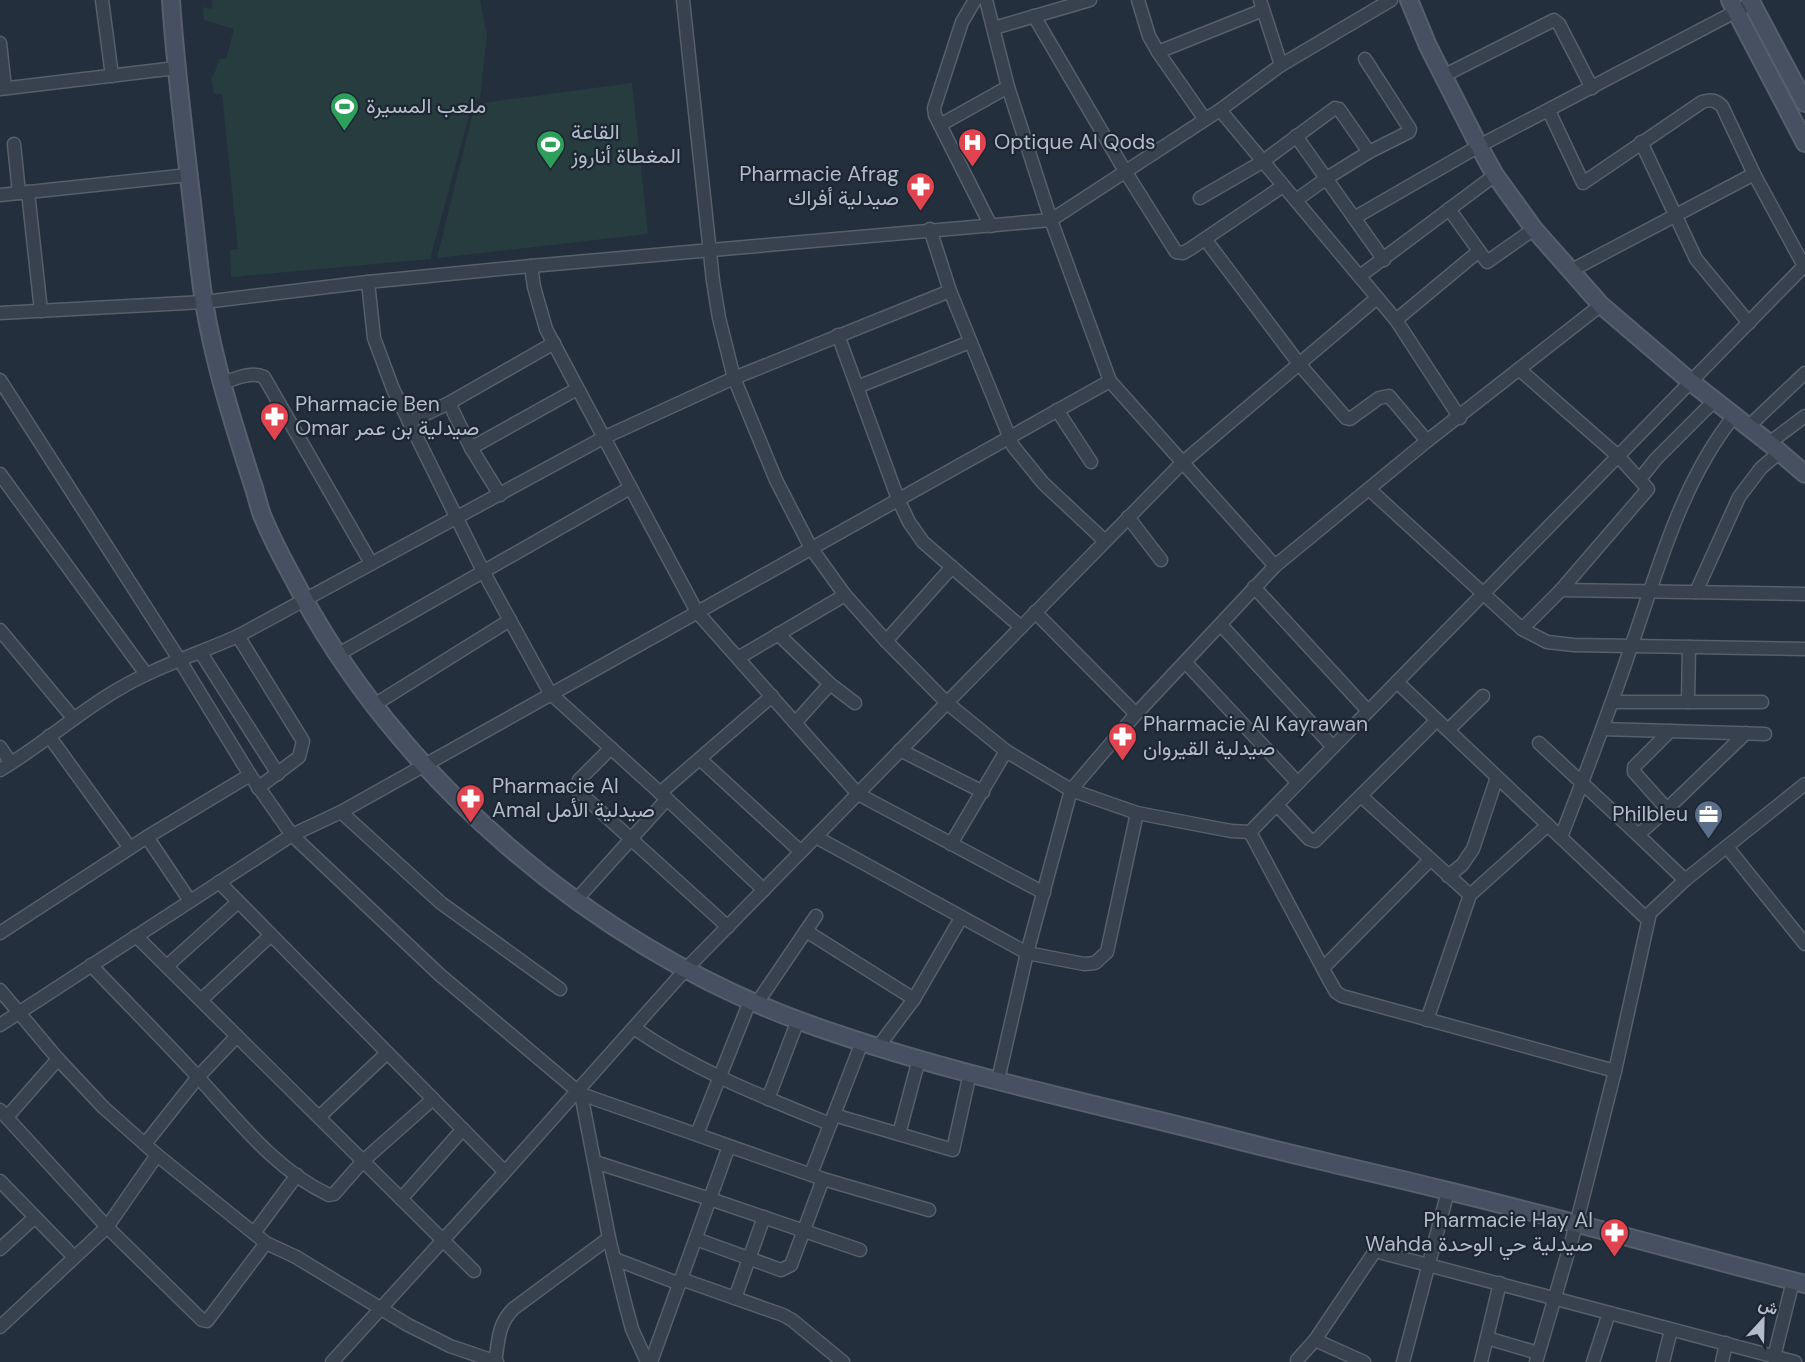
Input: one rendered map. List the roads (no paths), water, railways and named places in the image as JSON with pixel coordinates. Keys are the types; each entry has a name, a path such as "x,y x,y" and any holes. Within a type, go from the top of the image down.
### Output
{"street":[{"path":"102,0 112,76"},
{"path":"171,0 176,68 204,302 222,383 262,515 304,600 337,655 374,705 423,765 468,811 541,875 576,900 686,969 753,1002 870,1045 970,1073 1266,1148 1448,1191 1799,1282 1774,1357"},
{"path":"682,0 719,318 734,378 776,480 811,548 845,595 885,640 947,703 1006,751 1071,790 1137,813 1231,831 1250,832 1804,266 1754,174 1722,106 1716,101 1709,99 1702,102 1583,183 1549,111"},
{"path":"975,0 962,22 934,101 935,115 991,226"},
{"path":"986,0 1008,87 1051,220 1110,381 1275,566"},
{"path":"994,28 1090,0"},
{"path":"1138,0 1149,36 1204,118"},
{"path":"0,313 204,302 368,282 531,266 1051,220 1204,118 1220,110 1281,65 1391,0"},
{"path":"1409,0 1443,76 1479,146 1495,175 1534,229 1601,305 1691,382 1805,474"},
{"path":"1354,218 1479,146 1592,88 1733,6 1751,2 1805,103"},
{"path":"1158,52 1261,5 1281,65"},
{"path":"1733,6 1805,143"},
{"path":"1034,16 1125,171 1176,252 1183,253 1283,186"},
{"path":"1443,76 1554,20 1559,24 1592,88"},
{"path":"0,43 2,89 176,68"},
{"path":"1296,200 1369,152 1408,133 1410,129 1365,59"},
{"path":"940,125 1008,87"},
{"path":"1200,198 1262,162 1337,108 1369,152"},
{"path":"1220,110 1396,320 1460,418"},
{"path":"1296,136 1384,260"},
{"path":"1641,142 1690,249 1702,268 1749,323"},
{"path":"14,144 24,193 41,311"},
{"path":"1570,271 1754,174"},
{"path":"0,195 189,175"},
{"path":"1360,276 1495,175"},
{"path":"1449,209 1485,261 1490,262 1534,229"},
{"path":"930,229 950,291 1009,437 1023,460 1043,483 1105,541"},
{"path":"1204,239 1300,365 1348,419 1379,398 1389,396 1427,441"},
{"path":"1396,320 1479,251"},
{"path":"531,266 540,311 554,343 697,612 858,794 1044,893"},
{"path":"368,282 374,338 393,389 483,571 550,693 764,890"},
{"path":"0,770 117,689 179,659 201,653 238,636 603,438 734,378 950,291"},
{"path":"332,1362 579,1093 686,969 1035,612 1182,463 1377,298"},
{"path":"998,1080 1027,953 1071,790 1136,714 1275,566 1427,441 1460,418 1601,305"},
{"path":"838,335 898,499 914,531 923,542 1021,627"},
{"path":"857,387 970,342"},
{"path":"409,422 449,403 554,343"},
{"path":"1519,369 1618,456 1647,487 1646,492 1561,590 1522,629"},
{"path":"1748,427 1805,373"},
{"path":"222,383 248,375 264,377 371,563"},
{"path":"0,380 179,659 258,788 292,835 440,975 579,1093 823,1179 929,1210"},
{"path":"0,1025 292,835 341,812 1110,381"},
{"path":"471,448 577,389"},
{"path":"1640,479 1656,459 1715,400"},
{"path":"449,403 471,448 500,495"},
{"path":"1057,410 1091,462"},
{"path":"1561,837 1680,511 1702,461 1734,416"},
{"path":"1696,592 1739,497 1775,448 1805,416"},
{"path":"0,474 146,674"},
{"path":"337,655 630,488"},
{"path":"1369,489 1522,629 1547,642 1574,645 1805,649"},
{"path":"1128,518 1161,560"},
{"path":"885,640 952,567"},
{"path":"1254,587 1368,711"},
{"path":"1561,590 1805,594"},
{"path":"738,658 845,595"},
{"path":"1035,612 1136,714"},
{"path":"374,705 510,620"},
{"path":"1221,625 1333,747"},
{"path":"0,630 74,719"},
{"path":"778,634 830,684 855,702"},
{"path":"238,636 303,741 299,757 258,788"},
{"path":"1688,702 1689,647"},
{"path":"201,653 278,774"},
{"path":"1186,663 1298,783"},
{"path":"1397,682 1648,920"},
{"path":"795,723 830,684"},
{"path":"576,900 630,839 664,796 700,759 772,696"},
{"path":"1448,730 1483,696"},
{"path":"1612,702 1762,702"},
{"path":"1277,805 1309,839 1315,841 1437,720"},
{"path":"1602,729 1765,734"},
{"path":"1667,809 1635,773 1634,768 1670,731"},
{"path":"1638,835 1746,733"},
{"path":"49,736 130,848"},
{"path":"1539,744 1685,880"},
{"path":"0,747 11,763"},
{"path":"611,748 579,780 577,790 728,927"},
{"path":"900,750 983,792"},
{"path":"951,844 1006,751"},
{"path":"700,759 801,852"},
{"path":"0,933 147,837 250,775"},
{"path":"1449,876 1462,865 1473,849 1497,777"},
{"path":"1488,1338 1537,1358 1576,1225 1615,1071 1650,913 1685,880 1805,784"},
{"path":"1361,796 1470,895"},
{"path":"341,812 441,903 560,989"},
{"path":"816,837 1027,953 1084,964 1095,963 1107,952 1137,813"},
{"path":"1427,1020 1470,895 1548,825"},
{"path":"1250,832 1336,992 1342,996 1615,1071"},
{"path":"147,837 190,901"},
{"path":"1727,847 1805,944"},
{"path":"1323,968 1430,860"},
{"path":"219,882 505,1172"},
{"path":"167,966 238,902"},
{"path":"697,1134 719,1077 753,1002 816,916"},
{"path":"811,1174 832,1119 870,1045 914,999 961,918"},
{"path":"806,931 914,999"},
{"path":"201,1000 271,935"},
{"path":"136,936 474,1271"},
{"path":"91,965 198,1077 255,1142 297,1175 329,1195 334,1194 363,1161 433,1099"},
{"path":"0,990 58,1059 103,1107 157,1155 266,1243 296,1257 379,1309 450,1346 496,1362 500,1328 504,1318 609,1238"},
{"path":"768,1099 798,1020"},
{"path":"634,1028 677,1056 768,1099 832,1119 899,1134 953,1150 970,1073"},
{"path":"145,1144 198,1077 237,1036"},
{"path":"319,1117 387,1053"},
{"path":"58,1059 3,1114 107,1227 198,1317 207,1321 266,1243"},
{"path":"899,1134 919,1059"},
{"path":"579,1093 609,1238 632,1329 649,1362"},
{"path":"402,1199 463,1129"},
{"path":"649,1362 729,1146"},
{"path":"0,1327 107,1227 157,1155"},
{"path":"595,1162 710,1198 860,1250"},
{"path":"254,1233 297,1175"},
{"path":"696,1239 781,1270 786,1269 791,1265 805,1232 823,1179"},
{"path":"0,1181 74,1257"},
{"path":"1403,1362 1448,1191"},
{"path":"735,1298 764,1217"},
{"path":"0,1249 34,1218"},
{"path":"1297,1360 1315,1340 1375,1251 1795,1362"},
{"path":"615,1259 735,1298 792,1320 843,1362"},
{"path":"1481,1362 1500,1283"},
{"path":"1593,1362 1609,1313"},
{"path":"1663,1362 1671,1330"},
{"path":"1315,1340 1364,1362"},
{"path":"1722,1362 1726,1343"}],"place":[{"name":"ملعب المسيرة","path":"345,132"},
{"name":"Optique Al Qods","path":"973,168"},
{"name":"القاعة المغطاة أناروز","path":"550,170"},
{"name":"Pharmacie Afrag صيدلية أفراك","path":"920,212"},
{"name":"Pharmacie Ben Omar صيدلية بن عمر","path":"274,442"},
{"name":"Pharmacie Al Kayrawan صيدلية القيروان","path":"1122,762"},
{"name":"Pharmacie Al Amal صيدلية الأمل","path":"471,824"},
{"name":"Philbleu","path":"1709,840"},
{"name":"Pharmacie Hay Al Wahda صيدلية حي الوحدة","path":"1614,1258"}]}
